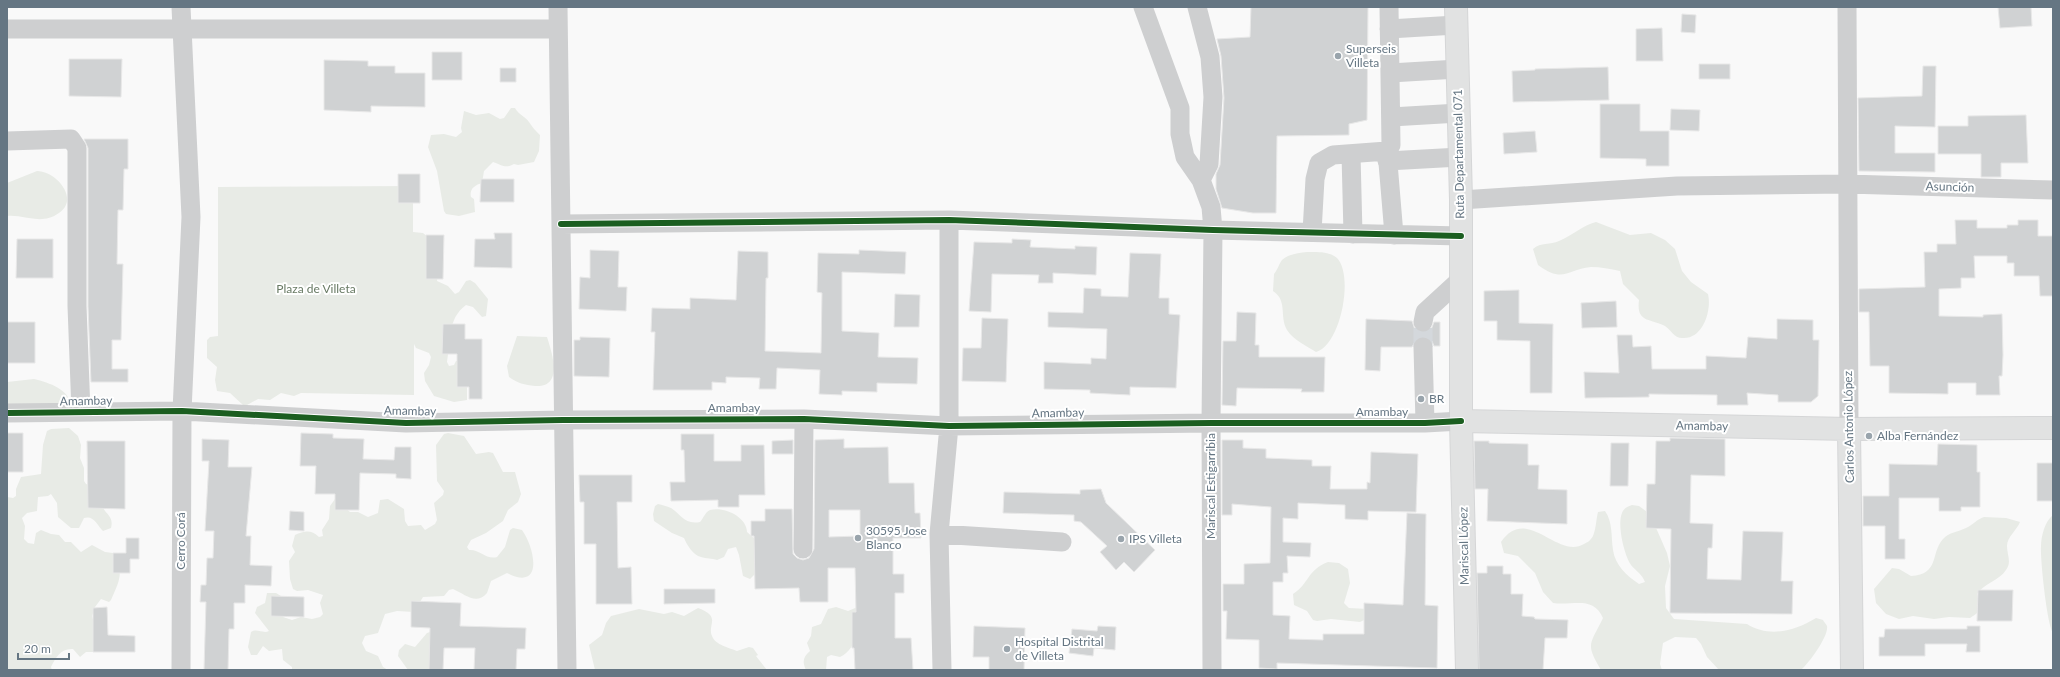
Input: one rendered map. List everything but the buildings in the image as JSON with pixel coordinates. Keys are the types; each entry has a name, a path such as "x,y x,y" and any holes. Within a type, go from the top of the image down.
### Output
{"main road":[{"name":"Ruta Departamental 071","path":"1456,16 1461,200 1461,421"},
{"name":"Amambay","path":"1461,421 1849,429 2053,428"},
{"name":"Mariscal López","path":"1461,421 1467,670"},
{"name":"Carlos Antonio López","path":"1849,429 1852,670"}],"street":[{"name":"Cerro Corá","path":"181,7 191,217 182,411 181,670"},
{"path":"558,7 557,29 562,224 562,420 567,670"},
{"name":"Mariscal Estigarribia","path":"1143,7 1180,108 1180,134 1185,157 1201,180 1210,207 1213,230 1211,423 1212,670"},
{"path":"1197,7 1210,57 1213,97 1209,164 1201,180"},
{"path":"1389,7 1391,145 1387,156 1394,235"},
{"name":"Carlos Antonio López","path":"1847,7 1849,429"},
{"path":"1389,29 1456,16"},
{"path":"7,28 557,29"},
{"path":"1390,74 1458,69"},
{"path":"1391,117 1459,113"},
{"path":"7,141 71,139 77,148 77,306 81,412"},
{"path":"1351,154 1353,234"},
{"path":"1312,232 1315,179 1319,163 1333,155 1460,156"},
{"name":"Asunción","path":"1461,200 1677,186 1847,184 2053,190"},
{"path":"562,224 949,220 1213,230 1461,236"},
{"path":"942,670 939,534 948,426 949,220"},
{"path":"1423,322 1425,312 1461,279"},
{"path":"1423,347 1425,423"},
{"name":"Amambay","path":"7,413 182,411 406,423 562,420 804,419 948,426 1211,423 1425,423 1461,421"},
{"path":"803,549 804,419"},
{"path":"939,534 1062,542"}],"green space":[{"path":"511,108 515,108 528,120 540,135 539,151 534,162 506,166 493,162 484,171 482,183 475,186 471,192 471,197 474,199 475,212 459,216 446,214 444,211 437,171 428,147 431,135 444,134 456,137 462,132 461,128 464,111 476,115 489,113 500,119 504,118"},
{"path":"37,171 44,172 51,176 63,187 67,201 65,207 59,213 46,219 7,216 7,183"},
{"name":"Plaza de Villeta","path":"413,186 413,232 423,233 433,241 438,269 437,281 448,286 455,294 459,292 466,281 470,280 475,283 488,299 486,316 482,317 473,307 466,305 456,317 451,331 447,362 449,366 454,365 456,361 461,361 467,371 467,400 454,402 434,396 425,381 424,373 429,365 431,357 429,353 416,348 414,344 414,395 301,393 294,396 281,393 270,400 258,399 247,405 243,405 230,393 217,391 215,380 217,367 207,358 207,340 210,337 218,336 218,187"},
{"path":"1596,222 1630,235 1651,233 1665,240 1675,249 1682,271 1691,282 1708,294 1709,308 1701,329 1689,337 1679,338 1665,326 1645,319 1640,313 1639,300 1623,284 1620,271 1591,267 1560,275 1547,271 1538,265 1533,249 1542,244 1559,241"},
{"path":"1307,252 1327,253 1337,258 1342,267 1344,279 1342,309 1338,324 1325,347 1316,352 1296,340 1287,330 1282,304 1278,295 1273,291 1274,274 1282,260 1290,255"},
{"path":"517,336 547,337 554,368 553,376 550,381 544,385 535,386 524,384 509,377 507,366"},
{"path":"34,379 52,385 63,391 72,407 7,414 7,382"},
{"path":"69,428 78,436 81,445 80,458 84,468 84,481 86,484 94,487 102,506 111,518 111,528 103,531 93,519 87,517 84,518 79,528 71,528 58,517 57,503 51,494 48,496 38,497 37,511 27,513 22,518 25,526 24,539 28,543 34,544 36,533 41,530 59,535 65,542 71,542 81,552 92,545 105,552 113,553 119,566 120,577 111,600 109,602 101,599 95,607 92,616 95,626 95,652 86,652 80,657 73,649 65,650 59,654 55,660 51,667 52,670 7,670 7,497 13,498 16,496 16,489 21,477 41,474 43,445 47,431 51,429"},
{"path":"448,433 464,436 476,454 489,452 493,453 503,472 515,472 521,494 518,502 508,510 503,521 486,533 471,540 467,547 469,550 476,551 493,558 497,557 505,547 510,530 513,528 522,530 527,538 533,557 531,572 527,577 519,577 507,573 491,581 487,593 479,599 470,598 453,589 449,590 444,596 423,597 414,612 397,611 385,614 378,633 365,636 362,643 366,651 378,656 383,667 388,670 292,670 292,667 283,660 282,649 269,651 263,646 257,655 251,655 248,647 251,632 269,631 255,613 257,607 265,603 267,593 276,593 281,596 283,617 292,620 301,617 312,619 320,617 323,614 320,603 323,595 308,590 297,591 293,589 290,579 289,561 295,552 292,546 295,535 301,532 310,532 319,537 323,536 322,530 329,519 330,506 335,499 350,512 358,512 368,517 378,513 380,500 388,499 404,509 405,521 408,526 421,525 425,530 435,524 437,520 434,503 443,495 444,491 437,481 436,445 444,434"},
{"path":"658,504 671,508 686,520 695,523 700,522 708,511 716,509 728,511 739,517 746,527 747,532 756,540 756,573 750,579 743,576 736,547 728,549 724,557 717,560 703,558 695,554 684,538 672,533 654,521 653,514 655,506"},
{"path":"1632,505 1639,506 1650,514 1667,553 1670,566 1665,586 1666,608 1674,619 1747,624 1764,631 1773,632 1791,629 1808,623 1816,618 1823,620 1827,626 1825,636 1818,649 1804,667 1801,670 1719,670 1707,657 1701,644 1696,638 1675,637 1663,643 1660,664 1662,670 1601,670 1591,649 1592,639 1603,618 1599,611 1594,606 1588,604 1553,603 1543,592 1535,573 1518,556 1504,553 1501,542 1511,532 1521,529 1532,530 1563,545 1574,547 1589,541 1595,530 1598,512 1605,511 1611,525 1613,550 1616,561 1626,574 1639,584 1645,582 1628,560 1620,524 1622,513 1626,508"},
{"path":"2053,515 2053,633 2048,618 2046,605 2041,542 2044,529"},
{"path":"1984,517 2006,518 2020,522 2007,543 2009,561 2008,567 2000,577 1984,587 1977,594 1980,609 1976,614 1970,618 1949,617 1934,619 1913,616 1899,619 1886,614 1876,603 1874,589 1892,568 1899,569 1911,576 1926,571 1933,562 1939,545 1945,537 1951,533 1968,527"},
{"path":"1328,562 1339,563 1348,569 1350,583 1344,603 1349,608 1368,609 1366,619 1360,622 1331,619 1317,621 1313,620 1307,611 1294,605 1293,594 1302,586 1316,569"},
{"path":"860,606 856,635 851,648 840,657 831,655 827,657 826,670 806,670 804,660 810,651 807,643 811,636 812,627 821,624 828,609 836,607 848,611"},
{"path":"698,608 710,614 712,618 711,632 716,642 737,651 749,647 753,648 758,655 756,656 767,670 595,670 589,645 602,635 606,623 611,616 639,609 664,614 672,612 684,616"},
{"path":"433,631 436,670 408,670 398,656 399,650 405,644 415,647 427,633"}],"tunnel":[{"path":"1423,322 1423,347"}],"cycle path":[{"path":"561,224 949,220 1213,230 1461,236"},
{"path":"7,413 182,411 406,423 563,420 804,419 949,426 1211,423 1425,423 1461,421"}],"place":[{"name":"Superseis Villeta","path":"1338,56"},
{"name":"BR","path":"1421,399"},
{"name":"Alba Fernández","path":"1869,436"},
{"name":"30595 Jose Blanco","path":"858,538"},
{"name":"IPS Villeta","path":"1121,539"},
{"name":"Hospital Distrital de Villeta","path":"1007,649"}]}
